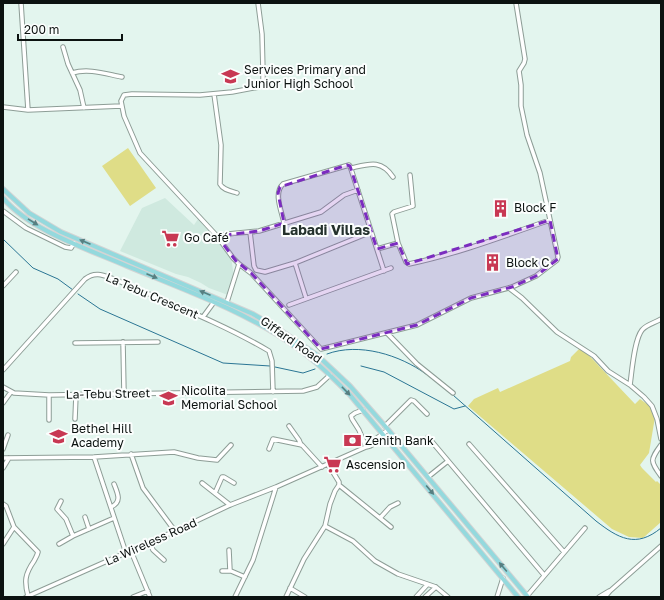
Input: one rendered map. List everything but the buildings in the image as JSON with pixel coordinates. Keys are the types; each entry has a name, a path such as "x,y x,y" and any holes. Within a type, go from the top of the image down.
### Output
{"main road":[{"name":"Giffard Road","path":"3,189 29,213 61,232 228,302 253,314 277,328 316,355 350,386 385,426 527,597"},
{"name":"Giffard Road","path":"3,198 26,217 57,236 214,302 248,318 298,348 330,375 363,410 518,597"}],"street":[{"path":"21,3 28,110"},
{"path":"258,3 262,34 263,80 257,88 200,95 124,95 121,101 121,106 128,129 140,153 217,236 233,258 251,273 319,349 324,349 424,322 471,298 509,288 536,276 557,260 558,257 540,173 526,135 522,112 521,85 518,76 525,59 516,3"},
{"path":"64,47 68,64 80,90 84,108"},
{"path":"72,73 84,71 100,72 122,77"},
{"path":"214,94 221,145 220,184 228,190 237,193"},
{"path":"3,107 28,110 121,106"},
{"path":"351,168 374,163 389,170 394,177"},
{"path":"284,223 278,193 283,184 347,165 350,166 384,271"},
{"path":"410,176 413,206 392,214 398,243 406,262 409,264 489,241 550,220"},
{"path":"217,236 250,232 321,212 344,195 358,190"},
{"path":"3,211 26,228 65,247 71,248 74,243"},
{"path":"250,232 254,266 256,270 265,272 295,263 371,232"},
{"path":"377,249 398,243"},
{"path":"295,263 306,298"},
{"path":"228,302 239,264"},
{"path":"289,305 391,268"},
{"path":"3,286 16,272"},
{"name":"La Tebu Crescent","path":"3,370 85,279 90,275 100,274 203,317 269,351 272,361 273,392"},
{"path":"509,288 522,298 557,332 594,356 608,371 644,396 652,406 657,419 661,438"},
{"path":"203,317 214,302"},
{"path":"630,385 638,340 642,330 661,319"},
{"path":"386,333 417,364 453,393"},
{"path":"123,342 124,394"},
{"path":"75,343 158,342"},
{"path":"316,355 324,349"},
{"name":"La-Tebu Street","path":"3,387 11,392 25,395 303,391 313,389 321,384 330,375"},
{"path":"3,403 11,392"},
{"path":"49,395 49,420"},
{"path":"75,419 76,395"},
{"path":"385,426 411,400 414,401 427,414"},
{"path":"363,410 351,416 366,447"},
{"path":"289,426 301,445"},
{"name":"La Wireless Road","path":"27,596 150,543 230,505 322,467 366,447 389,432"},
{"path":"3,449 8,435"},
{"path":"428,437 544,575"},
{"path":"269,449 273,439 304,446 322,467"},
{"path":"469,444 564,552"},
{"path":"3,458 174,452 198,458 217,460 231,445"},
{"path":"661,445 652,456 652,460 655,468 661,476"},
{"path":"131,454 143,488 175,531"},
{"path":"94,456 126,553"},
{"path":"3,468 9,458"},
{"path":"428,477 448,461"},
{"path":"328,464 339,482 339,485 391,527"},
{"path":"215,493 222,477 234,483"},
{"path":"202,483 230,505"},
{"path":"110,507 117,502 119,496 114,484"},
{"path":"286,597 304,559 325,526 334,491 339,485"},
{"path":"235,597 259,545 276,487"},
{"path":"61,501 57,509 66,519 73,536"},
{"path":"380,518 390,507 398,503"},
{"path":"3,512 5,505"},
{"path":"5,505 14,527 38,552 24,584 27,596"},
{"path":"85,517 89,530"},
{"path":"59,544 73,536 114,518"},
{"path":"325,526 353,541 375,562 398,574 436,588 448,597"},
{"path":"3,544 14,527"},
{"path":"527,597 585,528"},
{"path":"150,543 153,550 164,560"},
{"path":"605,597 661,546"},
{"path":"229,550 230,571"},
{"path":"131,551 150,597"},
{"path":"222,571 230,571 245,577"},
{"path":"497,597 502,578"},
{"path":"416,597 427,585"},
{"path":"290,588 306,597"},
{"path":"425,597 436,588"},
{"path":"134,597 148,591"},
{"path":"599,597 610,591"}],"highlighted area":[{"path":"347,165 350,166 377,249 398,243 407,264 550,220 558,259 536,276 512,287 471,298 417,325 321,349 251,273 236,261 217,236 259,231 284,223 278,193 280,187"}],"shaded area":[{"path":"128,148 156,188 130,206 102,166"},
{"path":"165,198 194,225 198,219 231,257 234,277 228,295 209,288 188,277 176,274 120,251 142,208"},
{"path":"581,347 635,404 640,399 651,407 655,417 649,453 640,465 656,482 657,481 661,485 661,522 643,538 629,537 612,529 468,406 474,399 498,388 500,392 570,361 571,357"}],"waterway":[{"path":"3,239 33,268 58,279 73,290"},
{"path":"78,294 100,309 223,363 270,366"},
{"path":"327,354 352,349 379,352 404,361 426,374"},
{"path":"361,366 384,372 454,409 465,406"},
{"path":"275,367 303,373 315,369"},
{"path":"445,388 596,521 612,532 627,539 635,539 643,538 661,528"}],"place":[{"name":"Services Primary and Junior High School","path":"231,77"},
{"name":"Block F","path":"501,208"},
{"name":"Go Café","path":"171,238"},
{"name":"Block C","path":"493,263"},
{"name":"Nicolita Memorial School","path":"168,398"},
{"name":"Bethel Hill Academy","path":"58,436"},
{"name":"Zenith Bank","path":"352,441"},
{"name":"Ascension","path":"333,465"}],"district":[{"name":"Labadi Villas","path":"326,230"}]}
